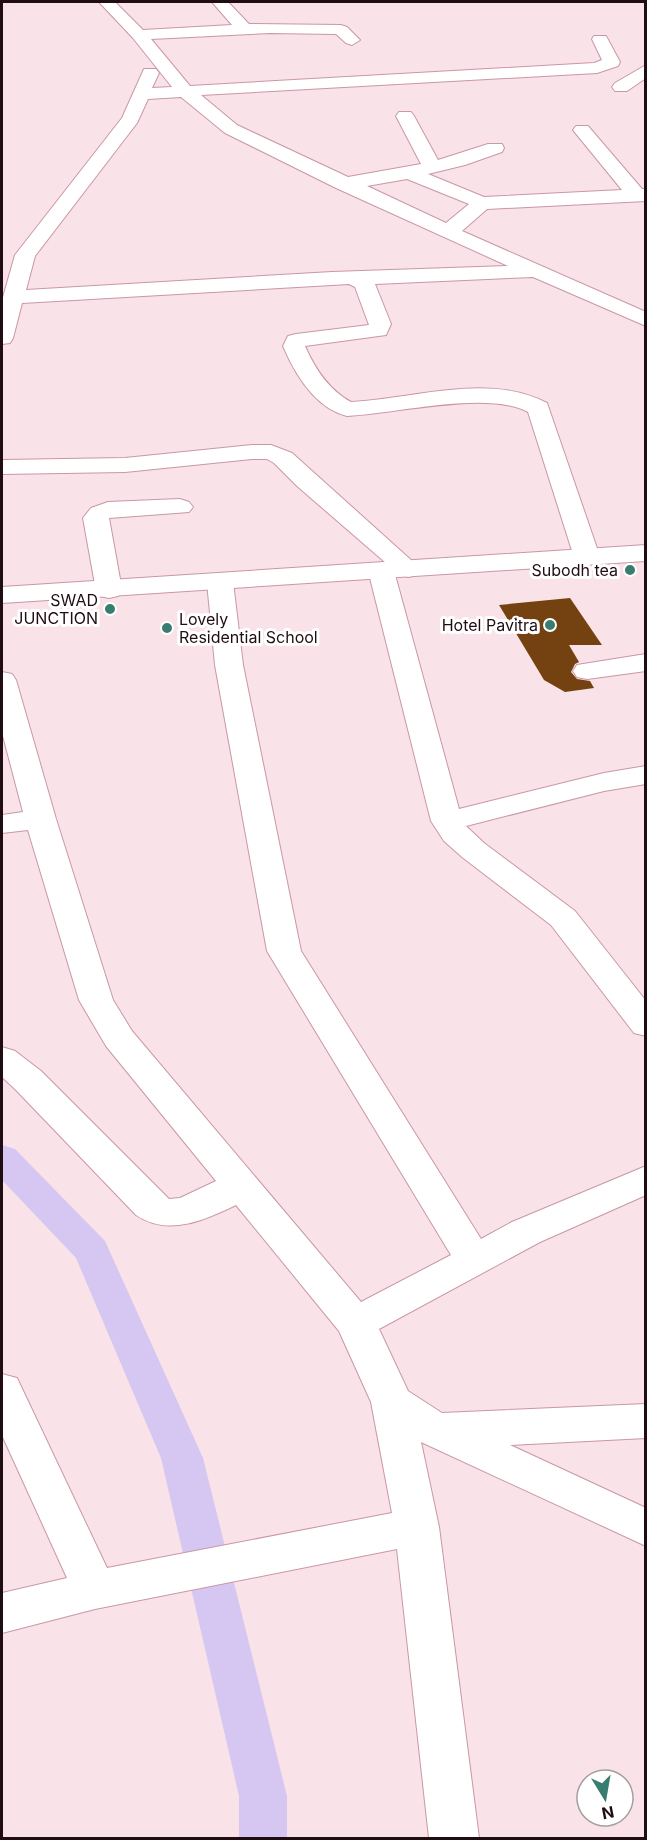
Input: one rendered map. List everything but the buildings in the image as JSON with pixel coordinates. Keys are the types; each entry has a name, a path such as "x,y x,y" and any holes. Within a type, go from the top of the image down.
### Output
{"street":[{"path":"107,2 139,35 185,91 231,129 343,184 645,320"},
{"path":"220,2 244,30"},
{"path":"139,35 330,28 341,30 352,40"},
{"path":"143,94 597,68 612,62 600,39"},
{"path":"2,338 24,255 131,119 156,58"},
{"path":"621,87 645,70"},
{"path":"405,116 432,167"},
{"path":"582,130 641,196"},
{"path":"343,184 409,173 495,148"},
{"path":"409,173 482,203 641,196"},
{"path":"448,232 482,203"},
{"path":"2,257 24,255"},
{"path":"13,297 192,285 538,272"},
{"path":"352,278 364,283 380,324 378,330 296,341 294,346 299,359 310,376 340,405 347,408 473,397 517,398 534,404 539,408 587,557"},
{"path":"2,467 125,465 252,452 271,452 283,458 395,569 447,820 455,834 563,918 645,1025"},
{"path":"109,590 96,518 100,513 108,510 180,507"},
{"path":"2,595 109,590 645,554"},
{"path":"220,582 228,665 284,951 474,1260"},
{"path":"587,671 645,662"},
{"path":"2,680 40,819 96,1000 105,1018 118,1038 356,1323 392,1402 417,1527 454,1839"},
{"path":"447,820 604,782 645,775"},
{"path":"2,825 40,819"},
{"path":"2,1059 28,1080 150,1204 161,1212 176,1212 193,1208 242,1185"},
{"path":"356,1323 526,1232 645,1179"},
{"path":"392,1402 434,1429 645,1528"},
{"path":"6,1408 95,1590"},
{"path":"434,1429 519,1428 645,1421"},
{"path":"2,1613 95,1590 417,1527"}],"waterway":[{"path":"2,1158 92,1251 182,1458 263,1796 263,1838"}],"place":[{"name":"Subodh tea","path":"630,570"},
{"name":"SWAD JUNCTION","path":"110,609"},
{"name":"Hotel Pavitra","path":"550,625"},
{"name":"Lovely Residential School","path":"167,628"}]}
